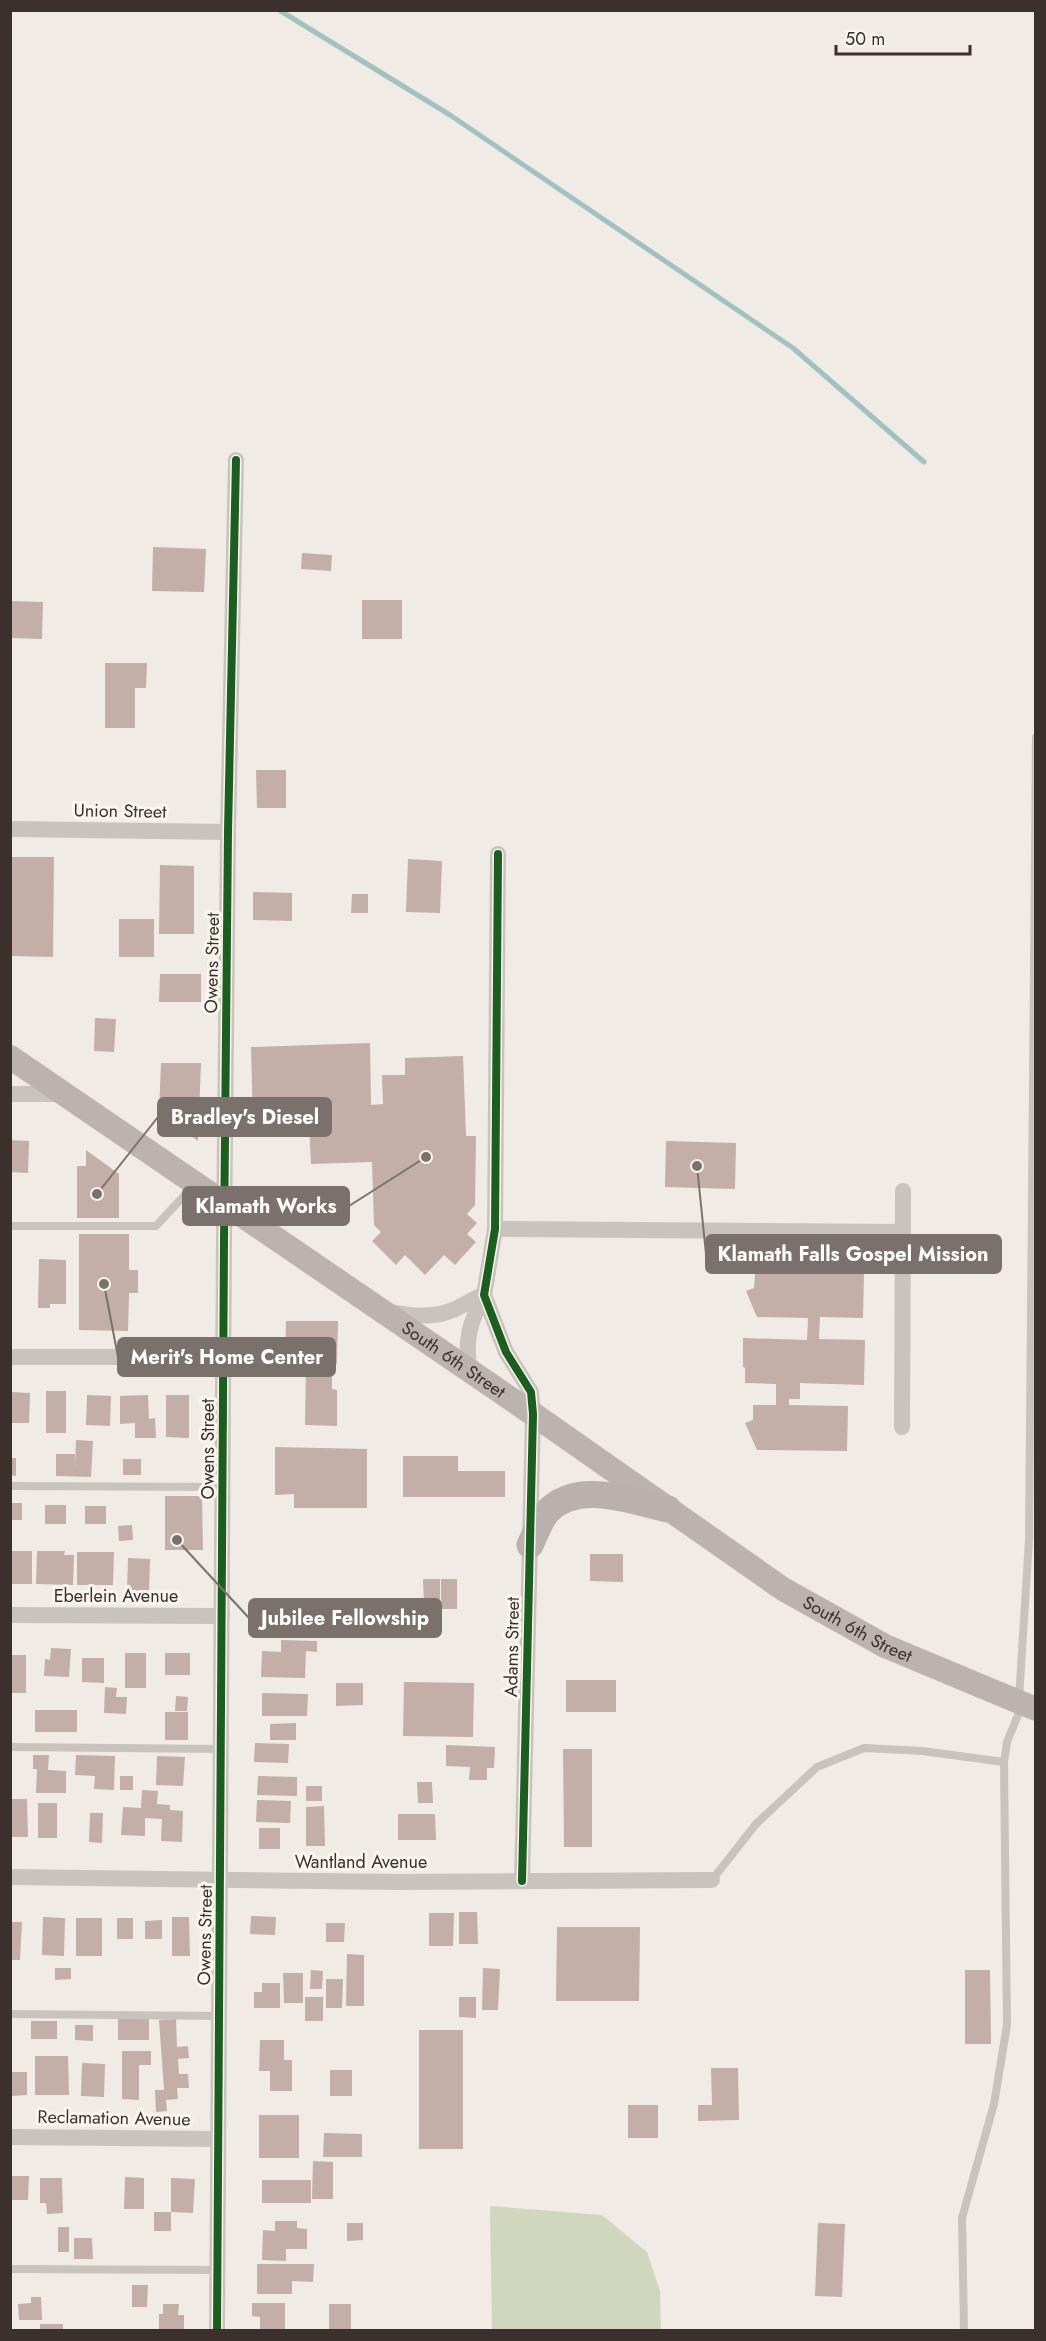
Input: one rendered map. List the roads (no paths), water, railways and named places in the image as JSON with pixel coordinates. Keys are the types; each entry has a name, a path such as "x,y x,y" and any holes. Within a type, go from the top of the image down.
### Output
{"main road":[{"name":"South 6th Street","path":"10,1057 533,1414 783,1589 885,1646 1035,1709"},
{"path":"530,1545 547,1513 565,1499 591,1493 668,1509"}],"street":[{"name":"Owens Street","path":"217,2331 224,1203 228,832 236,460"},
{"name":"Union Street","path":"10,829 228,832"},
{"path":"470,1371 466,1351 468,1337 473,1317 484,1295 495,1229 498,854"},
{"path":"10,1094 64,1094"},
{"path":"902,1427 903,1191"},
{"path":"495,1229 903,1232"},
{"path":"380,1310 432,1316 452,1311 484,1295"},
{"name":"Adams Street","path":"484,1295 506,1352 531,1392 533,1414 522,1881"},
{"path":"10,1357 223,1357"},
{"name":"Eberlein Avenue","path":"10,1615 222,1616"},
{"name":"Wantland Avenue","path":"10,1877 221,1880 712,1880"},
{"name":"Reclamation Avenue","path":"10,2137 217,2139"}],"lane":[{"path":"964,2331 962,2218 994,2104 1007,2025 1004,1762 1007,1742 1018,1715 1029,1540 1035,737"},
{"path":"10,1226 156,1226 195,1183"},
{"path":"10,1486 222,1487"},
{"path":"10,1748 222,1749"},
{"path":"712,1880 756,1824 817,1767 864,1748 922,1751 1004,1762"},
{"path":"10,2014 219,2016"},
{"path":"10,2269 217,2270"}],"waterway":[{"path":"279,10 450,115 793,348 924,462"}],"place":[{"name":"Klamath Works","path":"426,1157"},
{"name":"Klamath Falls Gospel Mission","path":"697,1166"},
{"name":"Bradley's Diesel","path":"97,1194"},
{"name":"Merit's Home Center","path":"104,1284"},
{"name":"Jubilee Fellowship","path":"177,1540"}]}
